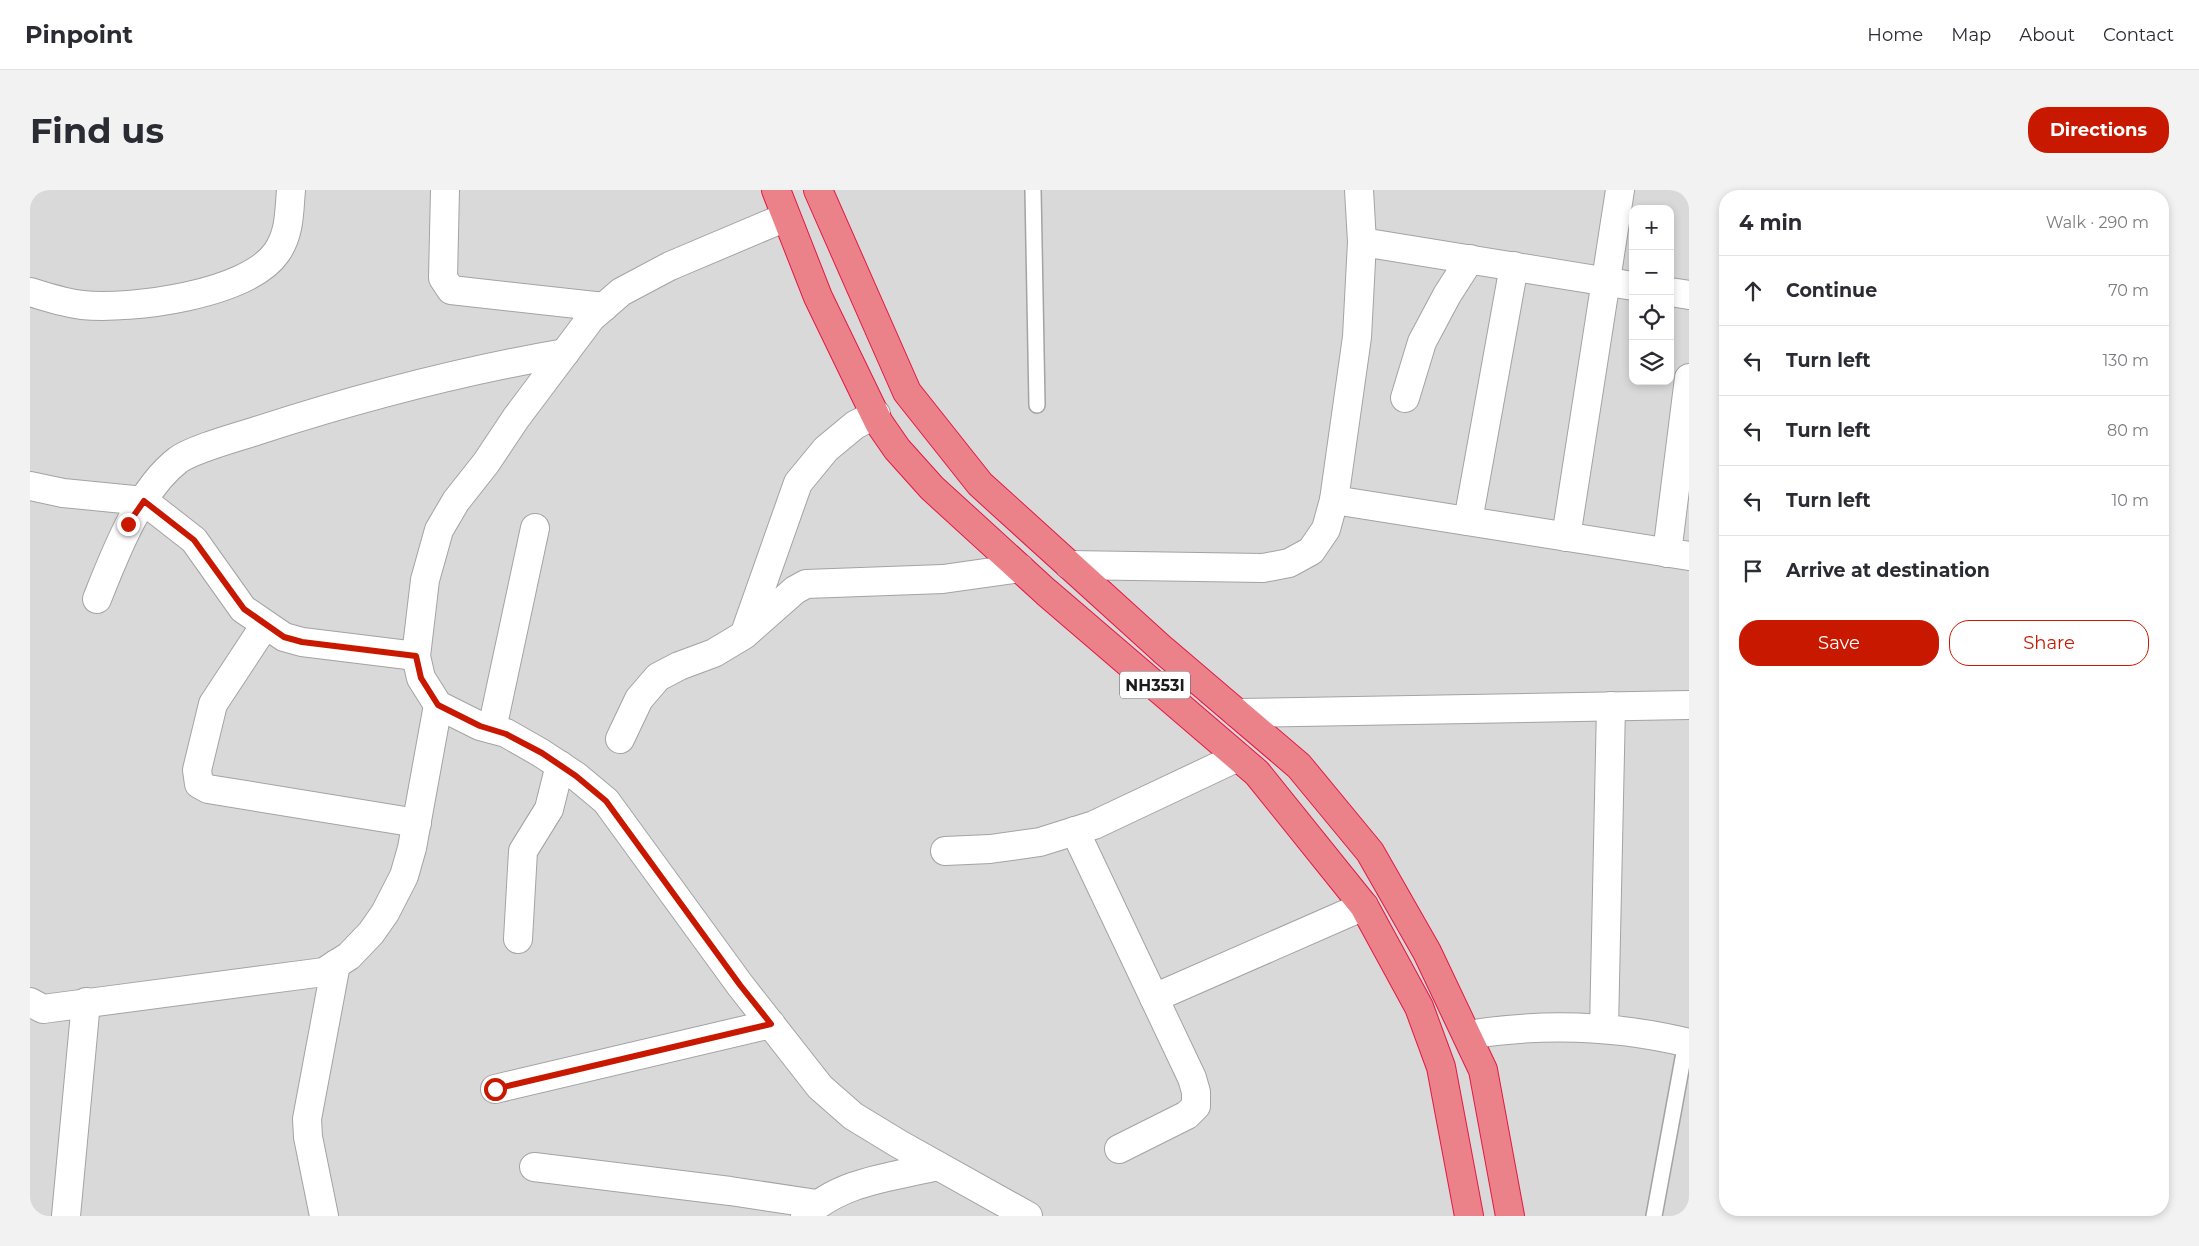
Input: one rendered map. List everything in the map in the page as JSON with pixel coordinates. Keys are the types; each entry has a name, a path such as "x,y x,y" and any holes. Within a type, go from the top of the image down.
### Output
{"highway":[{"name":"NH353I","path":"776,190 818,296 848,360 876,414 897,449 917,472 1020,568 1257,773 1364,906 1419,1007 1441,1067 1469,1216"},
{"name":"NH353I","path":"818,190 907,392 980,484 1163,650 1299,766 1370,852 1427,952 1483,1070 1510,1216"}],"street":[{"path":"30,292 82,305 120,305 169,300 218,288 254,274 277,253 288,233 291,190"},
{"path":"445,190 443,278 451,290 604,307"},
{"path":"1069,565 1263,568 1289,563 1311,551 1326,529 1334,500 1357,337 1362,242 1359,190"},
{"path":"1566,536 1620,190"},
{"path":"786,217 670,266 621,292 591,318 516,418 486,463 456,501 439,530 426,580 416,656 421,678 438,705 480,726 506,734 560,765 606,801 740,985 820,1087 853,1116 1028,1216"},
{"path":"1362,242 1629,285"},
{"path":"1405,398 1422,342 1447,295 1470,259"},
{"path":"1468,521 1514,266"},
{"path":"1674,293 1689,295"},
{"path":"97,599 128,524 158,480 180,459 221,442 385,392 488,366 565,353"},
{"path":"1334,500 1678,554 1689,378"},
{"path":"744,634 798,483 826,449 855,425 876,414"},
{"path":"30,486 63,493 144,501 194,540 244,609 284,637 302,642 416,656"},
{"path":"492,729 535,528"},
{"path":"620,739 639,699 658,677 714,653 744,634 795,590 806,584 943,579 1020,568"},
{"path":"265,625 213,704 197,770 199,784 208,789 417,823"},
{"path":"30,1002 43,1009 324,972 349,956 366,939 385,914 404,876 417,823 438,705"},
{"path":"1237,713 1689,705"},
{"path":"1604,1029 1611,706"},
{"path":"945,851 990,849 1040,842 1094,825 1238,756"},
{"path":"518,939 523,851 549,809 560,765"},
{"path":"1075,831 1192,1078 1196,1092 1196,1106 1187,1116 1120,1149"},
{"path":"1154,998 1364,906"},
{"path":"324,1216 308,1137 307,1119 336,964"},
{"path":"66,1216 86,1002"},
{"path":"495,1089 771,1024"},
{"path":"1467,1035 1505,1029 1565,1027 1604,1029 1688,1043"},
{"path":"534,1167 730,1190 811,1210 847,1188 938,1166"}],"lane":[{"path":"1033,190 1037,405"},
{"path":"1654,1216 1688,1043"}],"shaded area":[{"path":"30,190 1689,190 1689,1216 30,1216"}],"route":[{"path":"128,524 144,501 194,540 244,609 265,625 284,637 302,642 416,656 421,678 438,705 480,726 506,734 542,753 576,776 606,801 740,985 771,1024 495,1089"}]}
